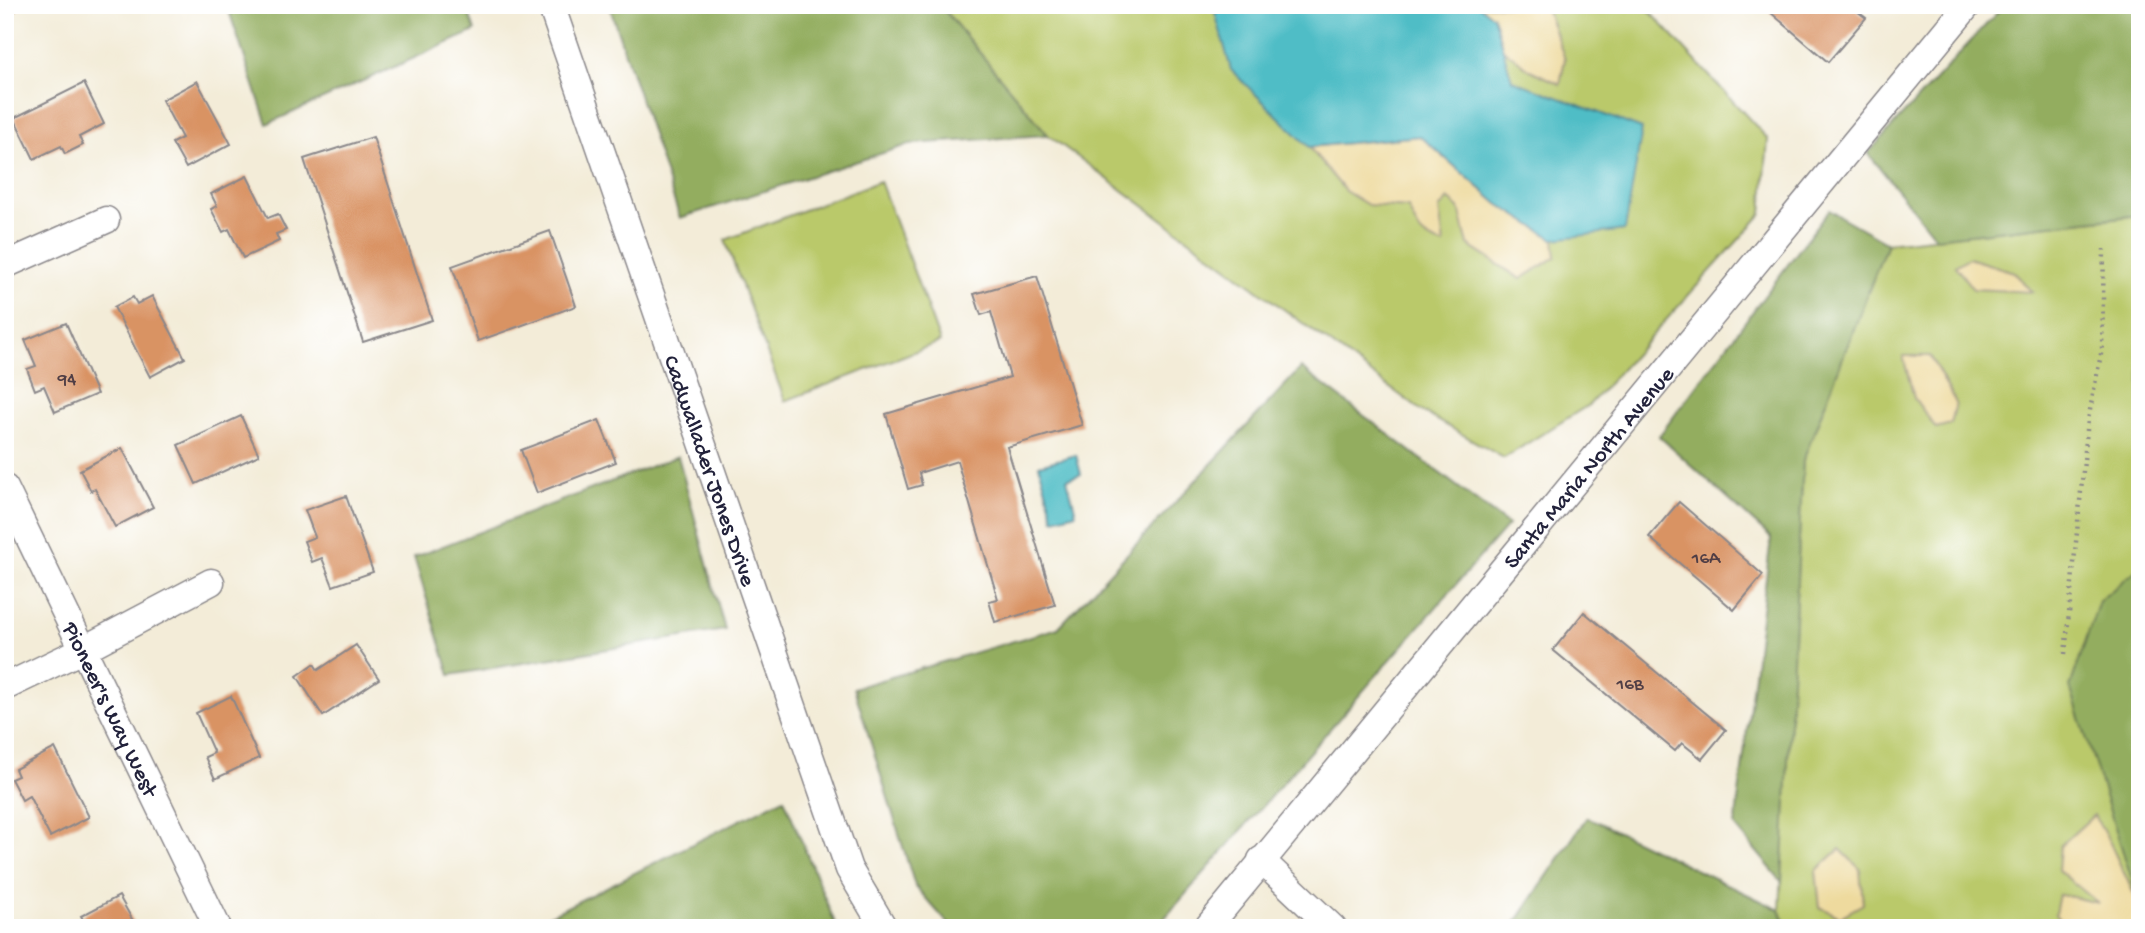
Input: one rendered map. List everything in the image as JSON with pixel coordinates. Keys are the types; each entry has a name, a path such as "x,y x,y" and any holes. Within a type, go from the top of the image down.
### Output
{"street":[{"name":"Cadwallader Jones Drive","path":"551,5 849,869 884,928"},
{"name":"Santa Maria North Avenue","path":"1207,928 1968,5"},
{"path":"5,265 106,220"},
{"name":"Pioneer's Way West","path":"5,488 218,928"},
{"path":"5,687 211,582"},
{"path":"1261,860 1333,928"}],"path":[{"path":"2065,654 2088,420 2102,349 2104,248"}],"green space":[{"path":"227,5 466,5 475,31 267,124"},
{"path":"609,5 940,5 1048,135 911,144 680,218"},
{"path":"940,5 1644,5 1768,139 1762,214 1590,404 1504,458 1423,412 1048,135"},
{"path":"2004,5 2140,5 2140,215 1936,238 1868,153"},
{"path":"880,181 940,342 785,401 725,240"},
{"path":"1829,210 1887,243 1803,461 1782,882 1735,826 1771,538 1659,436"},
{"path":"2140,215 2140,928 1788,928 1780,910 1803,461 1887,243"},
{"path":"1301,368 1508,525 1156,928 952,928 915,886 854,688 1058,628"},
{"path":"678,456 725,630 450,675 414,557"},
{"path":"2140,567 2140,905 2070,687 2099,601"},
{"path":"784,798 837,928 525,928"},
{"path":"1587,817 1780,910 1788,928 1512,928"}],"sand":[{"path":"1478,5 1545,6 1565,59 1560,84 1530,70 1503,49 1493,16"},
{"path":"1420,136 1498,204 1554,239 1556,257 1521,279 1468,245 1459,208 1448,199 1439,209 1444,245 1436,242 1421,232 1408,208 1368,205 1345,191 1309,147"},
{"path":"1968,258 2014,272 2032,292 1973,289 1955,266"},
{"path":"1903,356 1930,356 1956,403 1951,424 1936,428 1914,398"},
{"path":"2094,815 2140,907 2140,921 2136,928 2065,928 2055,914 2059,894 2098,903 2058,870 2060,846"},
{"path":"1840,849 1860,869 1863,904 1840,917 1820,907 1816,871"}],"water":[{"path":"1213,5 1478,5 1493,16 1512,80 1642,129 1625,230 1554,239 1498,204 1420,136 1309,147 1231,70"},
{"path":"1076,455 1081,474 1067,479 1076,513 1054,519 1039,465"}],"building":[{"path":"5,5 21,5 22,7 5,16"},
{"path":"1762,5 1862,5 1857,11 1866,18 1828,62"},
{"path":"197,81 231,144 186,168 172,143 182,138 162,100"},
{"path":"84,83 104,124 79,137 83,145 65,154 61,146 34,159 14,118"},
{"path":"373,137 432,320 363,342 304,159"},
{"path":"247,176 268,218 278,214 286,230 276,234 279,241 243,258 229,229 223,232 211,209 217,206 211,194"},
{"path":"550,231 576,306 478,341 452,266"},
{"path":"1037,276 1082,425 1007,447 1055,605 995,622 989,601 998,599 957,461 919,473 922,485 908,489 886,414 1010,377 991,312 981,315 974,294"},
{"path":"152,296 185,358 150,377 114,307 133,297 137,304"},
{"path":"66,323 97,394 55,412 44,386 35,390 27,369 36,366 25,340"},
{"path":"241,416 259,455 196,484 178,445"},
{"path":"599,420 616,462 537,493 521,450"},
{"path":"122,448 153,507 115,527 95,489 91,491 80,470"},
{"path":"346,496 373,572 333,586 322,558 312,562 304,541 315,537 305,510"},
{"path":"1679,502 1763,575 1734,610 1649,537"},
{"path":"1584,612 1726,730 1702,759 1682,743 1675,751 1553,650"},
{"path":"356,645 379,679 323,716 297,676 314,664 318,670"},
{"path":"231,696 259,758 215,779 205,757 214,753 196,713"},
{"path":"55,748 89,817 50,837 29,796 22,800 11,779 18,776 15,769"},
{"path":"119,896 137,928 88,928 81,916"}]}
